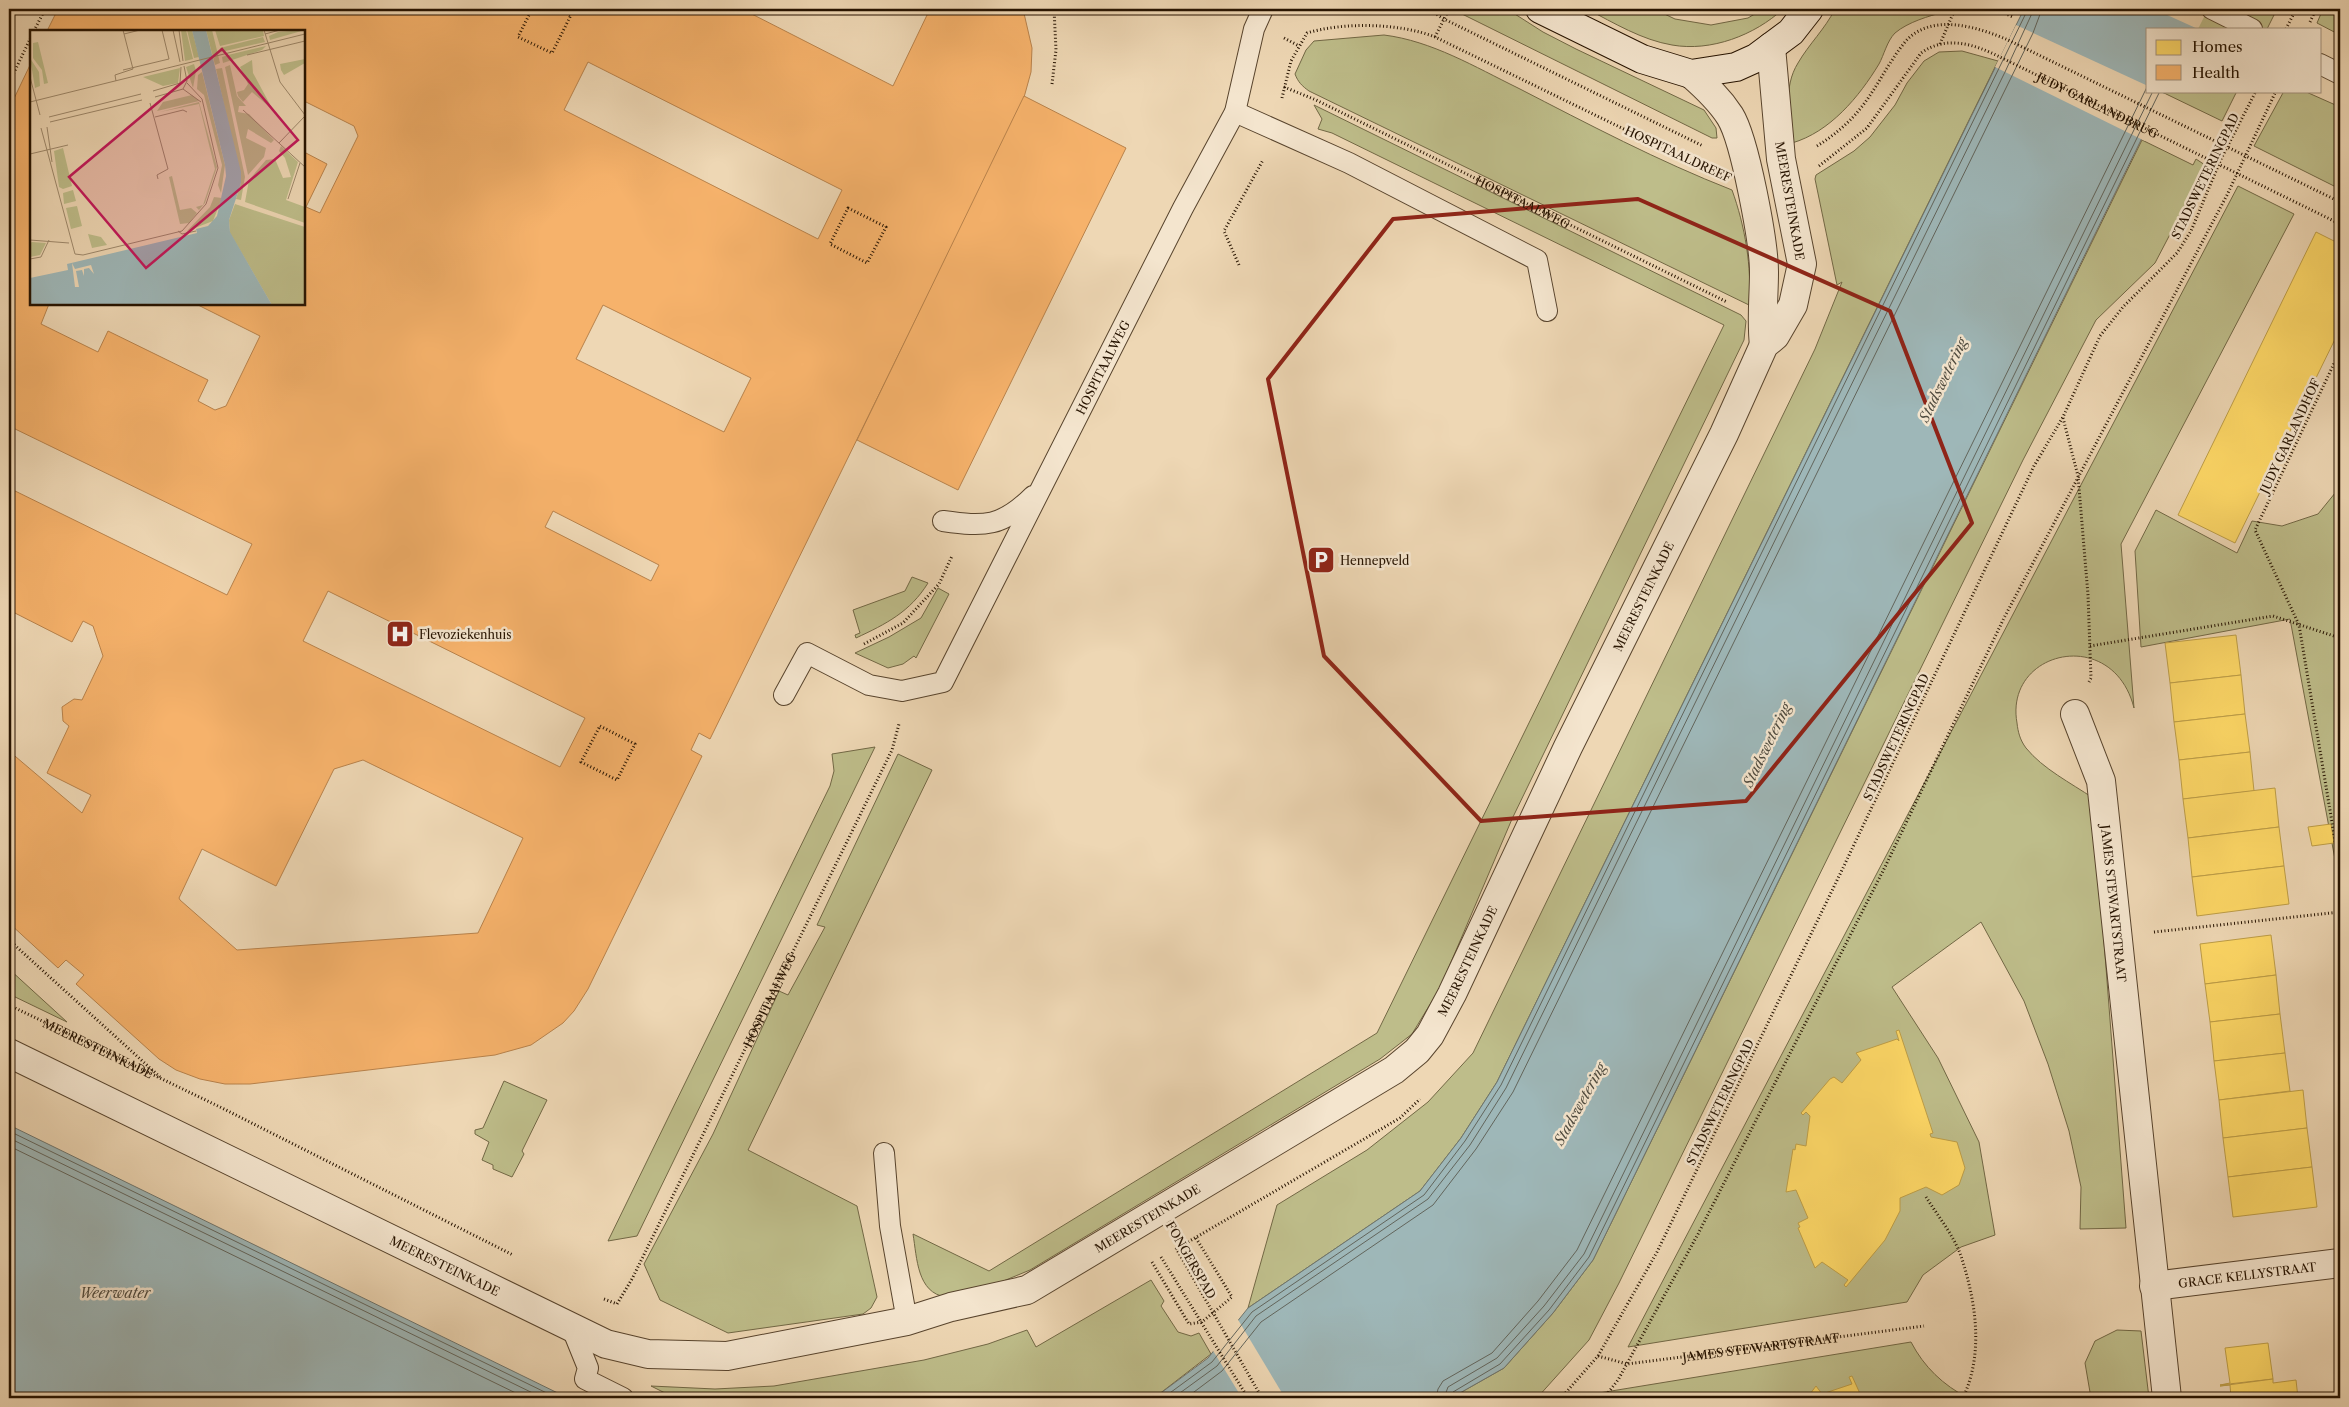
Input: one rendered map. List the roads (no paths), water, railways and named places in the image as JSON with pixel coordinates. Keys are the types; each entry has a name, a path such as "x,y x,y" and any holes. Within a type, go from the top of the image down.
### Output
{"street":[{"path":"1540,9 1642,59 1691,74 1736,67 1756,58 1791,32 1809,9"},
{"name":"MEERESTEINKADE","path":"1763,332 1775,336 1793,305 1802,264 1786,184 1771,47"},
{"name":"MEERESTEINKADE","path":"9,1052 606,1344 648,1354 727,1356 907,1321 951,1307 1027,1290 1394,1070 1416,1051 1430,1035 1452,994 1568,747 1724,434 1763,332 1764,270 1758,223 1744,158 1731,117 1714,94 1691,74"},
{"name":"JAMES STEWARTSTRAAT","path":"2075,714 2101,781 2116,936 2167,1398"},
{"name":"GRACE KELLYSTRAAT","path":"2154,1286 2340,1263"}],"lane":[{"name":"HOSPITAALWEG","path":"784,695 807,653 869,685 902,691 943,682 1046,483 1183,208 1235,112 1254,29 1263,9"},
{"path":"2212,9 2250,28"},
{"path":"2322,65 2340,74"},
{"path":"1235,112 1349,163 1537,260 1547,311"},
{"path":"943,521 967,524 998,523 1016,513 1046,483"},
{"path":"884,1153 890,1226 907,1321"},
{"path":"571,1326 588,1368 584,1379 623,1398"}],"water":[{"name":"Stadswetering","path":"2024,9 2205,9 2196,28 2146,28 2146,92 2165,92 1593,1260 1553,1313 1504,1368 1451,1398 1154,1398 1208,1358 1248,1308 1420,1191 1461,1138 1497,1082"},
{"name":"Weerwater","path":"9,1125 568,1398 9,1398"}],"place":[{"name":"Hennepveld","path":"1321,560"},
{"name":"Flevoziekenhuis","path":"400,634"}]}
